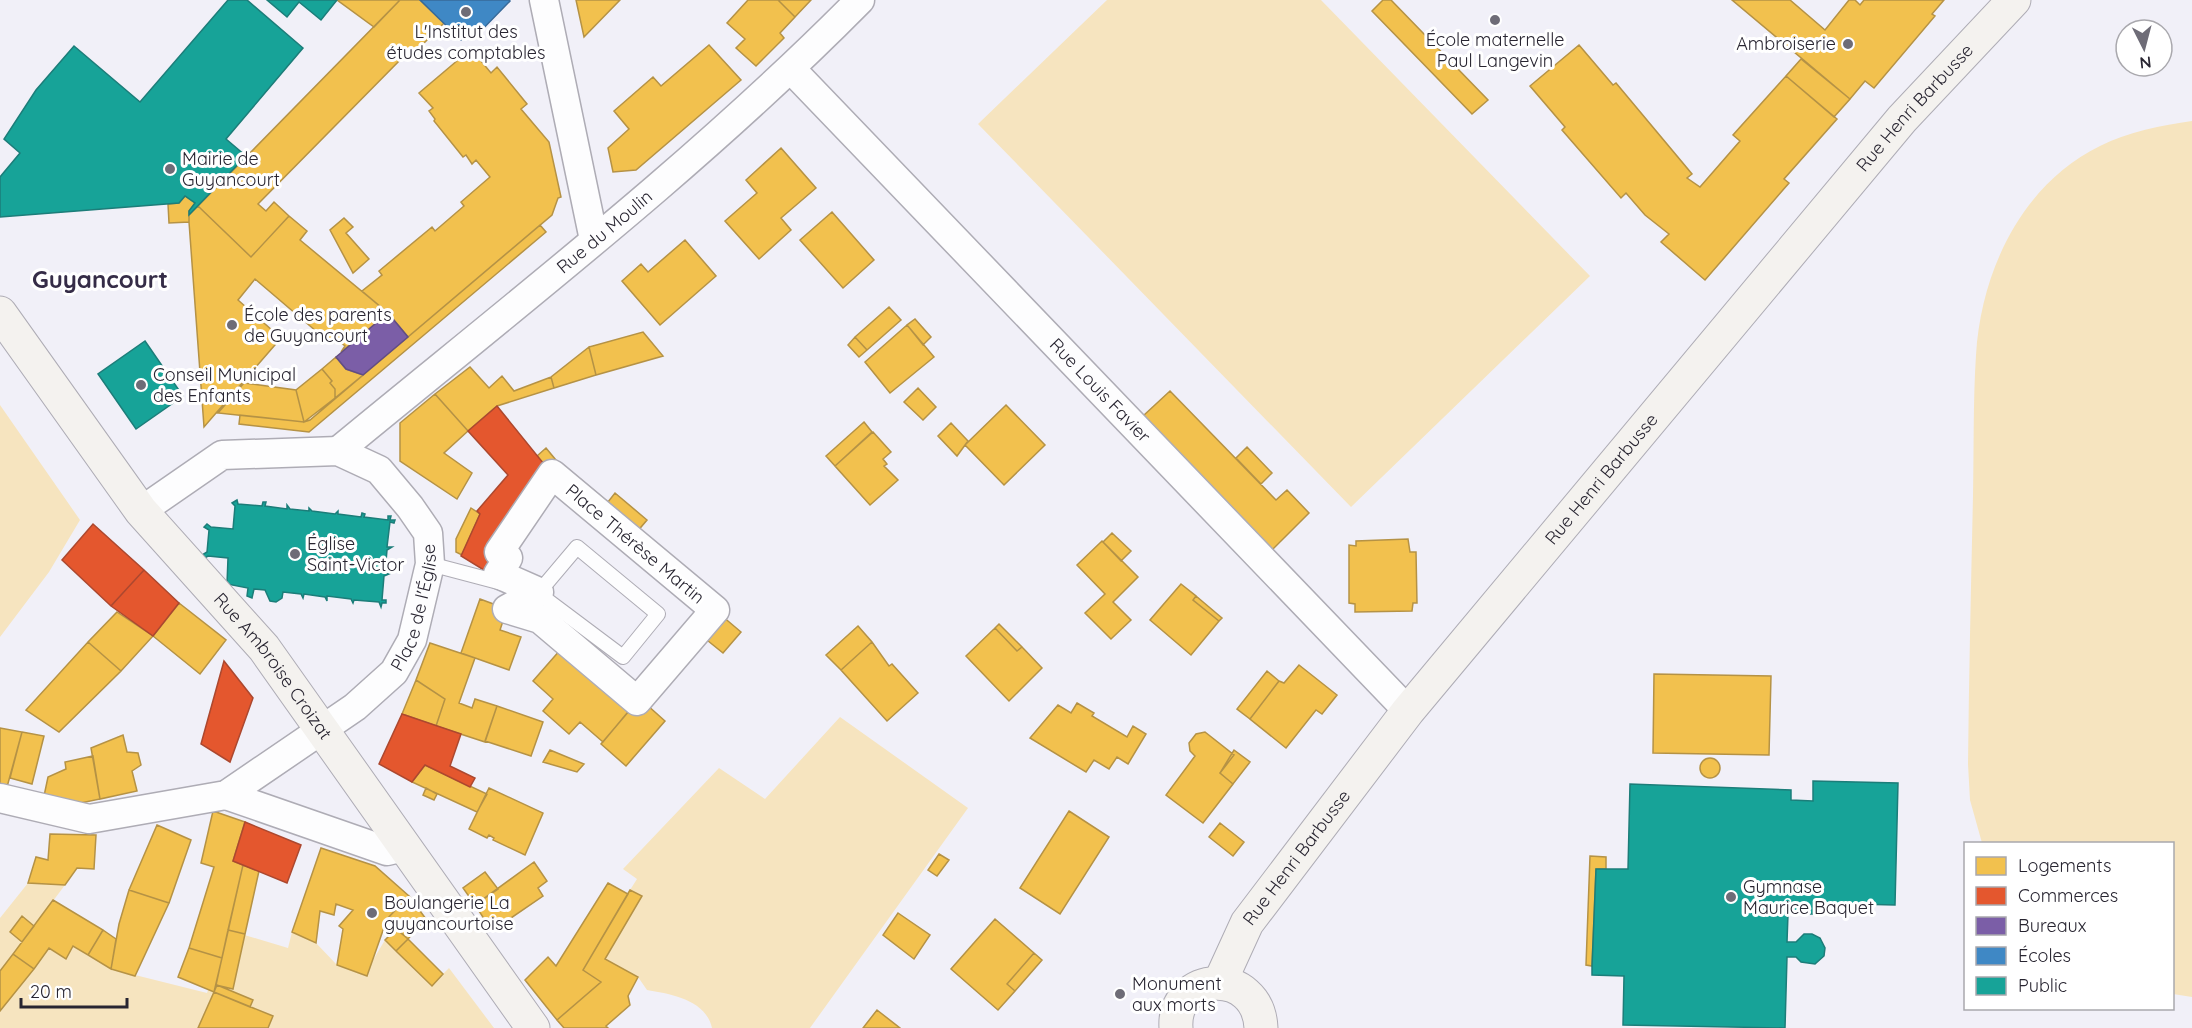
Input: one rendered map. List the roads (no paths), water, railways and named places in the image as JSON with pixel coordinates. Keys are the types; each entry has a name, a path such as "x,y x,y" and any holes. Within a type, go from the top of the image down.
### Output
{"street":[{"path":"544,0 594,240"},
{"name":"Rue du Moulin","path":"338,452 594,240 791,69 860,0"},
{"name":"Rue Henri Barbusse","path":"1220,982 1246,923 1408,711 1902,119 2014,0"},
{"name":"Rue Louis Favier","path":"791,69 1408,711"},
{"name":"Rue Ambroise Croizat","path":"0,313 141,511 264,648 321,732 353,771 404,847 533,1028"},
{"name":"Place de l'Église","path":"141,511 222,455 338,452 379,470 428,533 430,564 412,640 394,672 355,707 321,732 226,795"},
{"name":"Place Thérèse Martin","path":"552,474 715,610 637,701 540,619 507,609 539,592 498,574 508,558 499,552 552,474"},
{"path":"0,798 89,819 226,795 387,851 404,847"},
{"path":"1176,1028 1178,1009 1185,998 1201,987 1220,982 1234,986 1251,998 1261,1016 1261,1028"}],"lane":[{"name":"Place Thérèse Martin","path":"430,564 539,592 623,657 658,614 577,548 539,592"}],"place":[{"name":"L'Institut des études comptables","path":"466,12"},
{"name":"École maternelle Paul Langevin","path":"1495,20"},
{"name":"Ambroiserie","path":"1848,44"},
{"name":"Mairie de Guyancourt","path":"170,169"},
{"name":"École des parents de Guyancourt","path":"232,325"},
{"name":"Conseil Municipal des Enfants","path":"141,385"},
{"name":"Église Saint-Victor","path":"295,554"},
{"name":"Gymnase Maurice Baquet","path":"1731,897"},
{"name":"Boulangerie La guyancourtoise","path":"372,913"},
{"name":"Monument aux morts","path":"1120,994"}],"district":[{"name":"Guyancourt","path":"100,280"}]}
